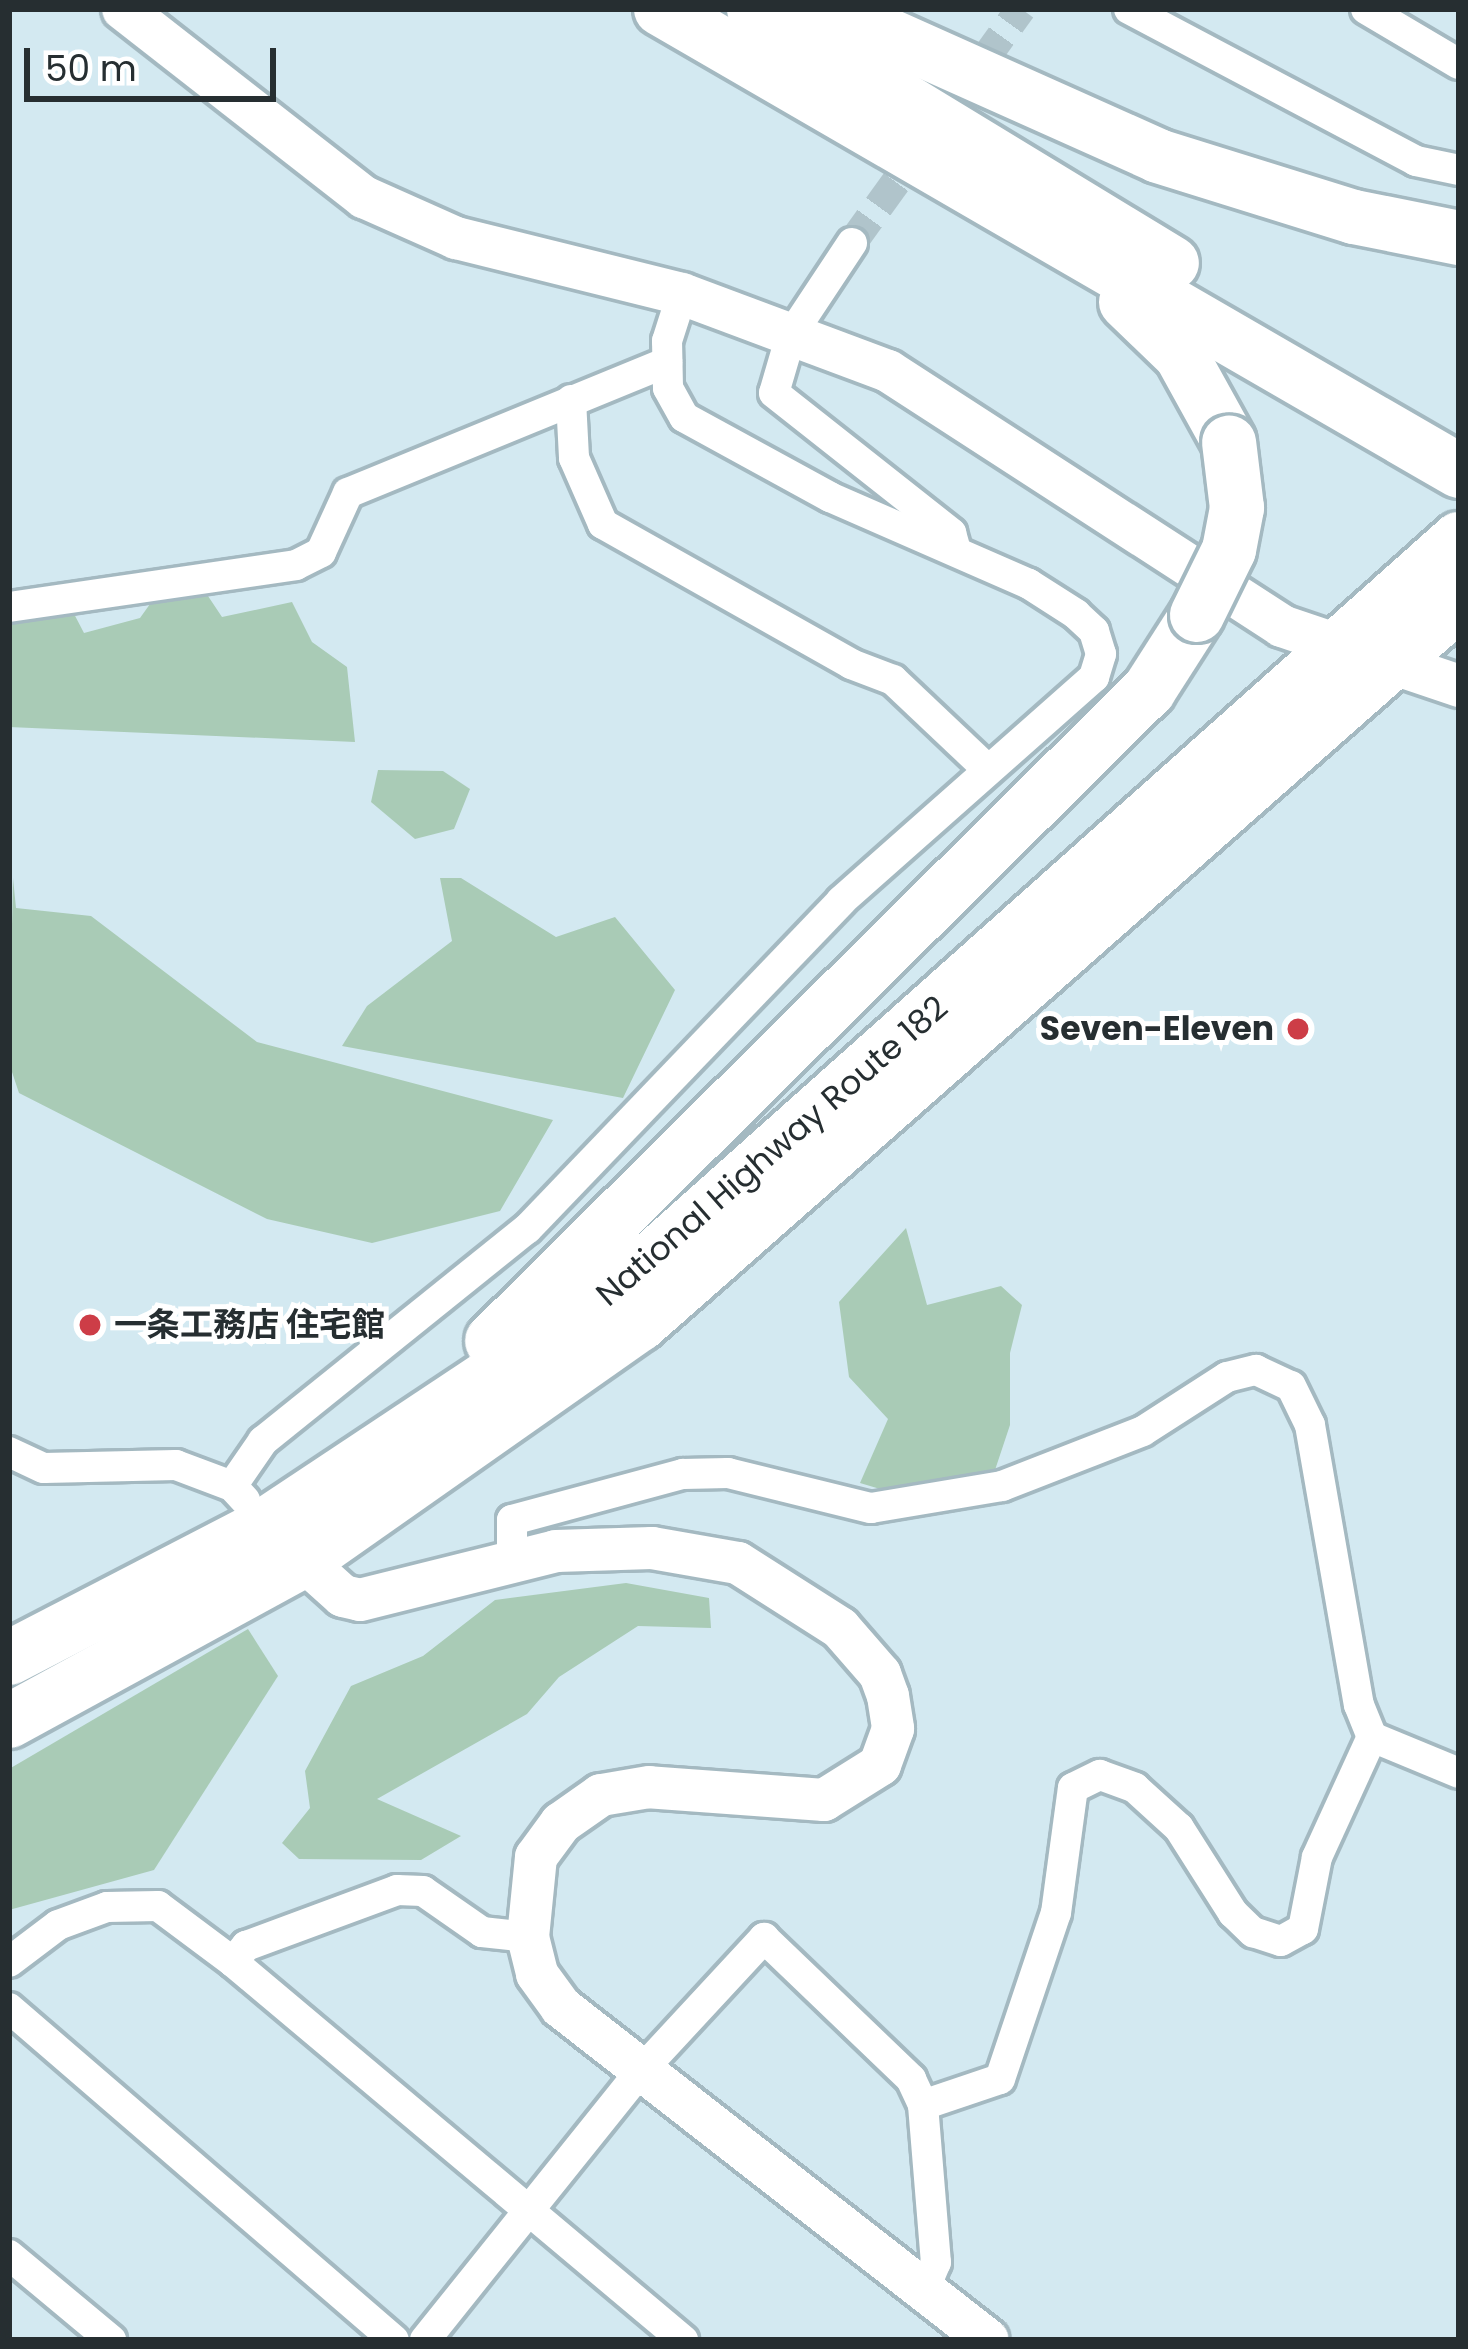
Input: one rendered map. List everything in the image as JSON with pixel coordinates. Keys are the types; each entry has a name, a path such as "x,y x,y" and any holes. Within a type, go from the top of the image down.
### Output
{"highway":[{"path":"267,1524 522,1318 1149,690 1197,616 1228,550 1237,508 1229,442 1181,356 1141,310 618,9"},
{"path":"661,9 1444,445"},
{"path":"754,9 1444,445"},
{"path":"830,9 1158,156 1354,217 1459,238"},
{"name":"National Highway Route 182","path":"9,1721 267,1524 609,1297 1459,539"},
{"name":"National Highway Route 182","path":"9,1658 640,1324 1459,603"}],"street":[{"path":"123,9 364,197 456,238 682,294 888,371 1246,605 1338,644 1459,686"},
{"path":"1130,9 1416,160 1459,170"},
{"path":"1366,9 1459,64"},
{"path":"852,243 791,335 774,393 951,533 957,553"},
{"path":"267,1524 263,1441 527,1229 841,901 928,832 1015,739 1070,704 1101,654 1094,631 1076,614 957,553 830,497 684,416 668,388 668,362 682,294"},
{"path":"9,607 296,565 321,552 348,493 668,362"},
{"path":"571,400 574,458 603,524 892,680 987,769"},
{"path":"512,1561 512,1520 683,1474 728,1473 871,1508 1002,1486 1144,1431 1227,1377 1256,1370 1291,1386 1310,1425 1359,1706 1372,1737 1459,1773"},
{"path":"10,1461 44,1468 176,1465 267,1524 360,1600 512,1561 601,1546 738,1563 840,1628 880,1673 893,1729 880,1765 824,1800 649,1787 602,1796 561,1823 536,1857 529,1937 537,1974 561,2007 988,2340"},
{"path":"923,2105 1000,2078 1057,1912 1073,1788 1100,1775 1135,1787 1179,1828 1233,1913 1253,1932 1281,1941 1303,1929 1317,1857 1372,1737"},
{"path":"233,1962 246,1946 397,1890 423,1891 482,1932 529,1937"},
{"path":"9,1962 58,1925 106,1907 158,1906 233,1962 683,2340"},
{"path":"425,2340 640,2072 764,1938 911,2079 923,2105 936,2262 924,2290"},
{"path":"9,2008 394,2340"},
{"path":"9,2254 111,2340"}],"green space":[{"path":"208,596 222,617 292,602 312,642 347,667 355,742 9,727 9,623 72,610 84,633 140,618 150,604"},
{"path":"378,770 443,771 470,789 454,829 415,839 371,802"},
{"path":"13,878 16,908 91,916 257,1042 553,1120 500,1211 372,1243 267,1219 19,1093 9,1063"},
{"path":"440,878 461,878 556,937 615,917 675,990 623,1098 342,1046 367,1006 452,941"},
{"path":"906,1228 927,1305 1001,1286 1022,1305 1010,1353 1010,1425 992,1479 907,1497 860,1483 888,1419 849,1377 839,1302"},
{"path":"626,1583 709,1598 711,1628 638,1626 559,1677 527,1714 377,1799 461,1836 421,1860 299,1859 282,1843 310,1808 305,1771 351,1686 423,1656 495,1600"},
{"path":"248,1629 278,1676 154,1870 9,1910 9,1769"}],"tunnel":[{"path":"852,243 1021,9"}],"place":[{"name":"Seven-Eleven","path":"1298,1029"},
{"name":"一条工務店 住宅館","path":"90,1325"}]}
